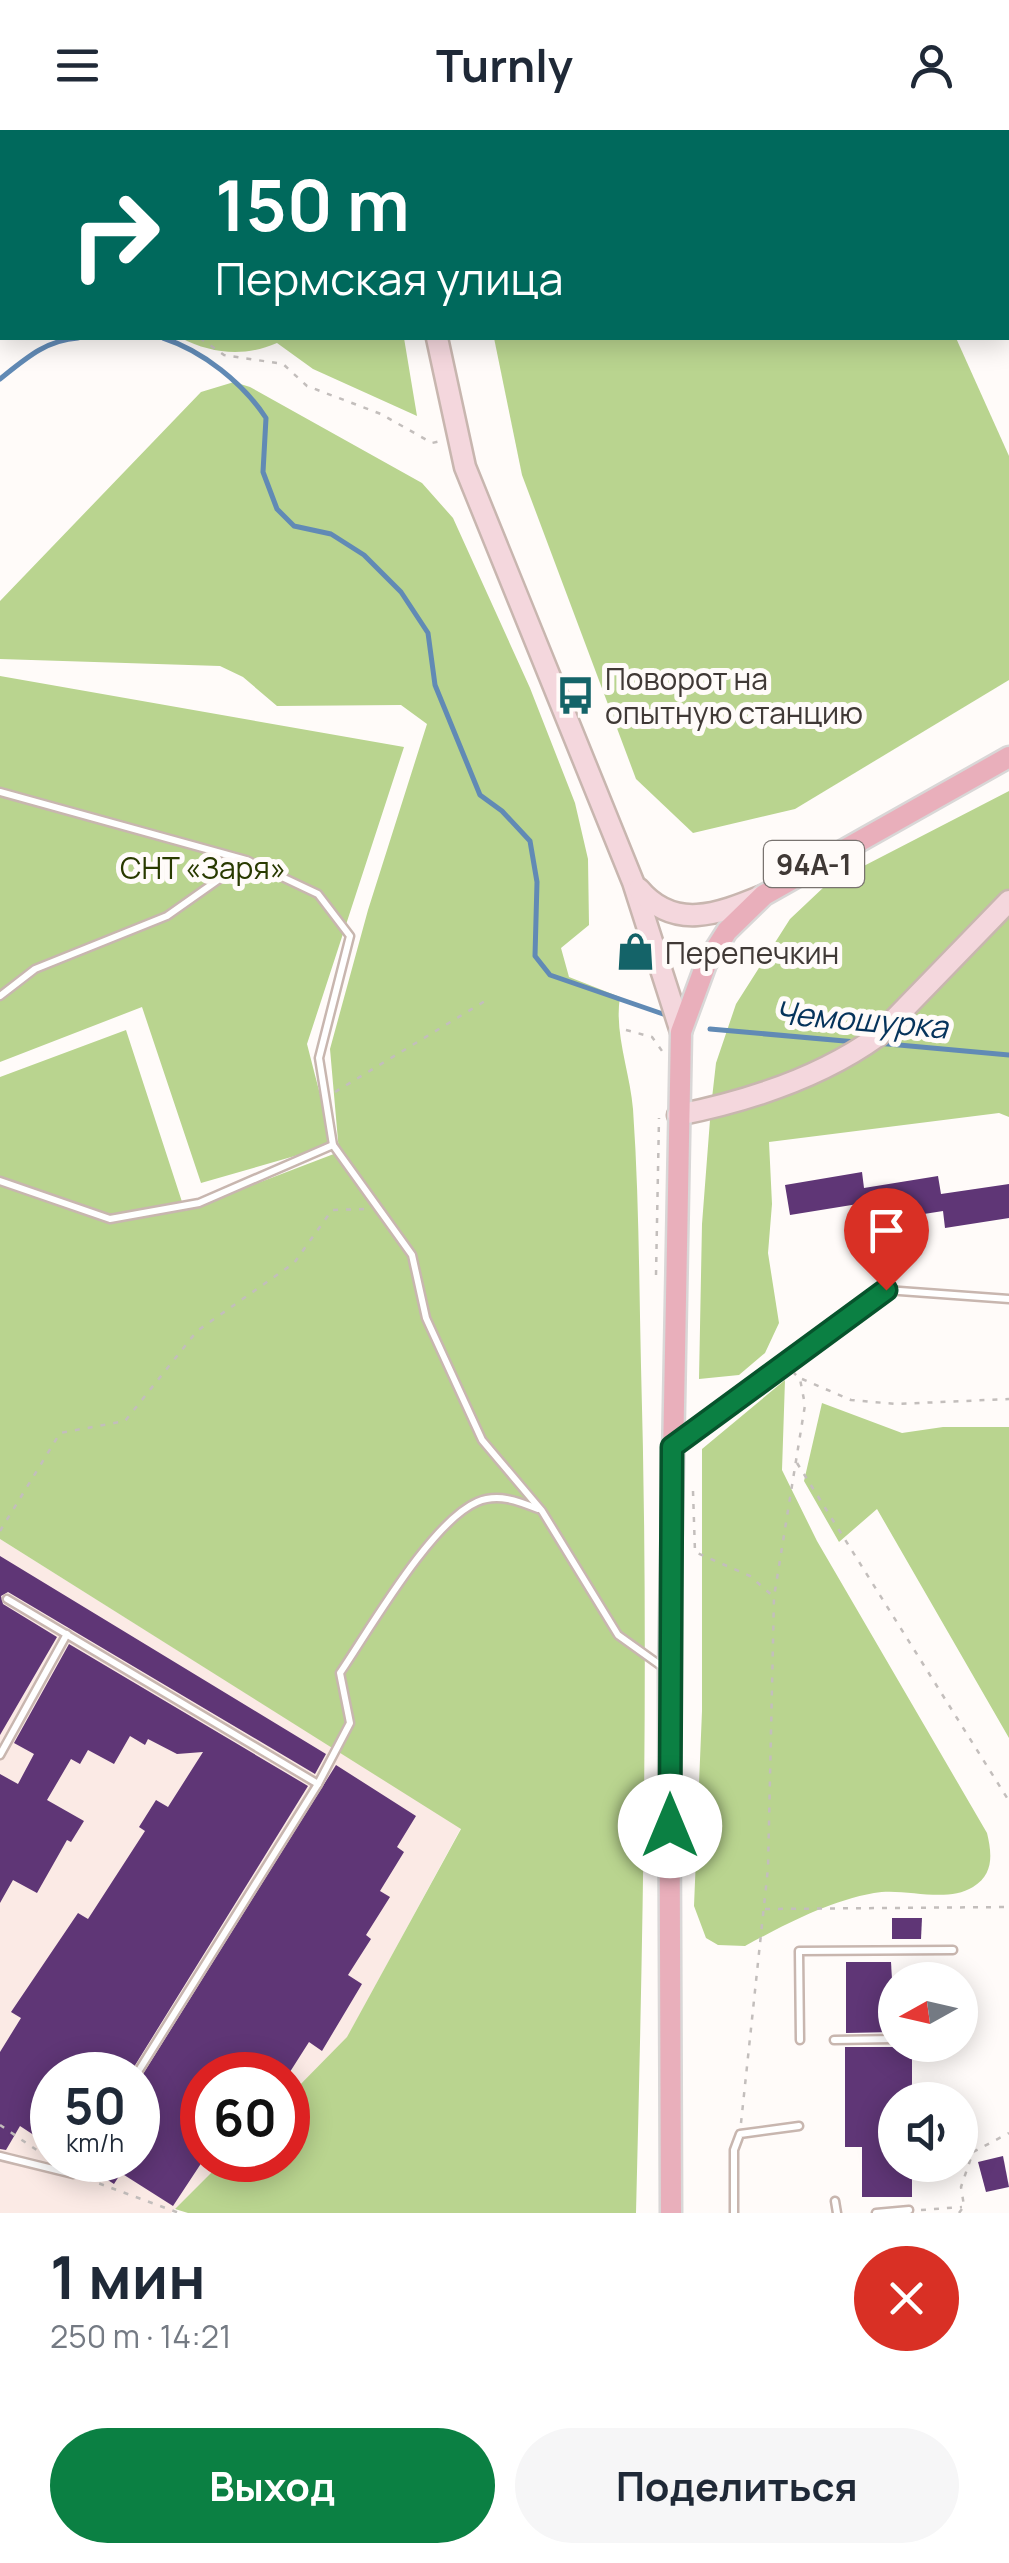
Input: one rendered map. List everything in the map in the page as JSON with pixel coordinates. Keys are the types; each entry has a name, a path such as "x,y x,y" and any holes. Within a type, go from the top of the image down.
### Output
{"main road":[{"name":"94А-1","path":"672,2213 669,1672 681,1032 706,964 727,932 764,895 1009,756"}],"street":[{"path":"437,340 465,466 633,882 681,1032"},
{"path":"633,882 664,911 683,916 726,910 764,895"},
{"path":"678,1116 734,1104 857,1051 878,1036 1009,901"}],"lane":[{"path":"0,792 246,860 318,894 350,936 318,1058 332,1145 412,1255 426,1318 482,1440 542,1510 618,1635 669,1672"},
{"path":"0,996 35,968 167,916 246,860"},
{"path":"0,1181 110,1219 198,1203 332,1145"},
{"path":"672,1447 886,1290 1009,1299"},
{"path":"150,2052 318,1784 350,1724 340,1673 442,1527 478,1502 509,1498 542,1510"},
{"path":"7,1599 318,1784"},
{"path":"0,1755 67,1634"},
{"path":"800,2040 800,1951 953,1950"},
{"path":"834,2040 878,2040"},
{"path":"734,2213 734,2150 740,2134 799,2126"},
{"path":"0,2156 30,2163"},
{"path":"835,2201 837,2213"},
{"path":"876,2213 909,2210"}],"path":[{"path":"203,340 224,355 283,364 308,386 381,414 432,442 458,437"},
{"path":"325,1097 485,1000"},
{"path":"626,1030 652,1037 663,1052"},
{"path":"0,1531 60,1433 125,1421 196,1330 294,1263 332,1210 379,1208"},
{"path":"784,1365 800,1378 852,1400 896,1404 1009,1399"},
{"path":"740,2134 768,1868 774,1597 806,1405 800,1378"},
{"path":"796,1461 1009,1800"},
{"path":"763,1909 1009,1907"},
{"path":"960,2213 964,2206 961,2188 973,2152 1009,2133"},
{"path":"909,2210 964,2206"}],"shaded area":[{"path":"0,1539 461,1828 347,2038 310,2075 310,2052 180,2052 180,2182 202,2182 171,2213 0,2213"}],"green space":[{"path":"186,340 404,340 417,416 313,369 277,343 229,352"},
{"path":"494,340 957,340 1009,456 1009,680 795,809 693,833 636,779 522,475"},
{"path":"234,382 250,387 422,483 453,518 530,688 575,803 588,859 589,925 561,948 569,977 620,997 619,1024 635,1141 645,1578 636,2213 188,2213 175,2209 202,2182 310,2182 310,2075 347,2037 461,1829 0,1539 0,1077 126,1030 185,1211 339,1152 330,1049 368,910 427,724 401,705 277,706 243,677 220,666 0,659 0,601 201,392"},
{"name":"СНТ «Заря»","path":"0,676 404,747 307,1044 333,1145 201,1183 142,1007 0,1062"},
{"path":"1009,791 1009,1117 999,1113 769,1142 772,1204 768,1253 779,1323 765,1353 739,1375 699,1379 702,1224 711,1107 716,1063 736,1004 790,919 825,886"},
{"path":"785,1380 782,1470 817,1541 987,1833 990,1863 980,1882 962,1892 874,1893 824,1908 745,1946 718,1945 706,1938 694,1906 702,1711 702,1449"},
{"path":"822,1403 902,1433 943,1427 1009,1427 1009,1738 877,1509 839,1542 804,1481"}],"building":[{"path":"862,1172 864,1188 938,1176 941,1194 1009,1184 1009,1218 945,1228 943,1211 867,1223 864,1203 790,1215 785,1185"},
{"path":"0,1556 326,1754 315,1774 8,1592 1,1596 3,1604 57,1637 0,1735"},
{"path":"69,1644 308,1786 143,2052 30,2052 30,2133 20,2126 6,2150 0,2149 0,2052 21,2018 11,2012 78,1913 88,1919 145,1831 139,1827 156,1800 168,1807 203,1752 177,1754 148,1739 145,1745 130,1736 114,1764 88,1750 80,1764 71,1759 47,1800 84,1821 71,1842 67,1840 37,1893 13,1880 0,1903 0,1774 18,1784 34,1754 14,1743"},
{"path":"336,1765 416,1816 397,1847 404,1852 380,1891 390,1897 366,1935 371,1939 348,1975 362,1984 322,2051 309,2042 303,2052 180,2052 180,2182 189,2182 173,2206 135,2182 160,2182 160,2052 157,2052"},
{"path":"892,1918 922,1918 921,1939 892,1939"},
{"path":"846,1962 878,1962 878,2032 846,2033"},
{"path":"845,2047 878,2047 878,2062 912,2062 912,2082 878,2082 878,2182 912,2182 912,2197 862,2197 862,2147 845,2147"},
{"path":"1003,2156 1009,2187 986,2192 978,2162"}],"waterway":[{"name":"Чемошурка","path":"0,379 27,358 66,340"},
{"name":"Чемошурка","path":"168,340 221,370 266,418 263,472 277,509 294,526 331,534 364,555 401,592 428,633 435,685 480,795 502,811 530,841 537,882 535,956 550,975 663,1014"},
{"name":"Чемошурка","path":"710,1029 856,1042"},
{"name":"Чемошурка","path":"877,1043 1009,1055"}],"place":[{"name":"Поворот на опытную станцию","path":"575,695"},
{"name":"Перепечкин","path":"635,952"}],"route":[{"path":"670,1826 672,1447 886,1290"}]}
